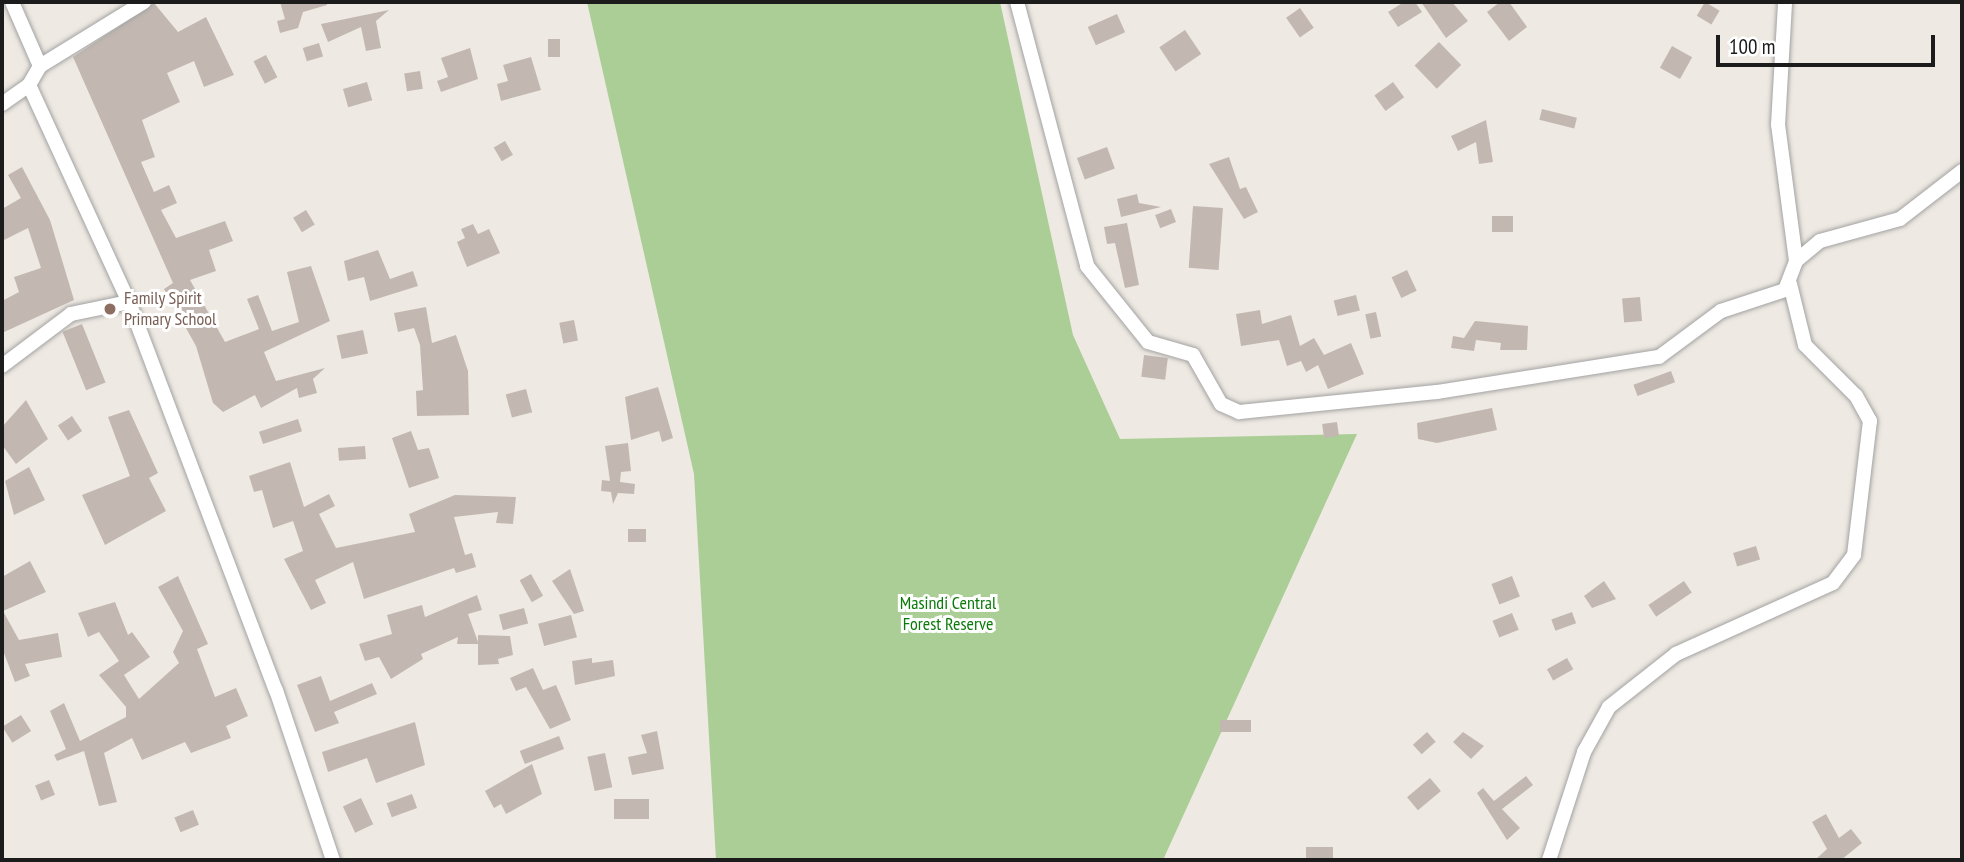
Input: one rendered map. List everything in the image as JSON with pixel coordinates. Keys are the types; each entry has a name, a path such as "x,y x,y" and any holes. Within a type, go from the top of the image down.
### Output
{"street":[{"path":"12,2 40,66"},
{"path":"2,104 29,85 40,66 144,2"},
{"path":"1017,2 1087,266 1148,342 1193,355 1222,404 1239,412 1437,392 1659,357 1721,311 1790,285"},
{"path":"1549,860 1584,752 1609,707 1699,641 1833,583 1854,555 1870,421 1856,396 1805,345 1790,285 1796,261 1777,125 1786,2"},
{"path":"29,85 129,302 276,690 333,860"},
{"path":"1796,261 1820,241 1900,219 1962,171"},
{"path":"2,366 71,314 129,302"}],"green space":[{"name":"Masindi Central Forest Reserve","path":"587,2 1000,2 1073,335 1120,439 1357,434 1163,860 716,860 694,474"}],"building":[{"path":"280,2 327,2 327,5 303,12 298,28 280,33 277,21 285,19"},
{"path":"1404,2 1415,2 1422,12 1398,27 1388,12"},
{"path":"1421,2 1452,2 1468,21 1446,38"},
{"path":"1500,2 1509,2 1527,27 1509,41 1487,12"},
{"path":"1705,2 1720,11 1711,24 1697,16"},
{"path":"154,3 178,32 206,17 234,75 204,87 194,61 167,73 180,102 142,120 155,157 141,162 154,192 169,185 177,203 161,210 176,238 225,221 233,241 209,250 216,271 190,280 225,342 259,329 247,299 258,295 272,331 299,322 287,272 311,266 330,321 264,352 276,381 325,368 313,379 317,393 299,398 297,388 261,408 255,395 223,412 213,403 196,346 164,289 173,283 73,57"},
{"path":"1300,8 1314,28 1300,37 1286,18"},
{"path":"389,10 376,21 381,48 366,51 361,27 328,42 321,24"},
{"path":"1117,14 1125,32 1096,45 1088,27"},
{"path":"1185,30 1201,54 1176,71 1159,47"},
{"path":"548,39 560,39 560,57 548,57"},
{"path":"1439,42 1461,65 1437,89 1415,66"},
{"path":"319,43 323,56 307,61 303,48"},
{"path":"1672,46 1692,57 1680,79 1660,68"},
{"path":"470,48 478,79 441,92 437,81 448,77 441,58"},
{"path":"266,55 277,77 265,84 254,61"},
{"path":"531,57 541,90 501,101 497,84 508,81 503,65"},
{"path":"420,71 423,89 407,91 404,74"},
{"path":"367,82 372,100 348,107 343,89"},
{"path":"1393,82 1404,97 1386,111 1374,96"},
{"path":"1542,109 1577,118 1574,128 1539,120"},
{"path":"1486,120 1493,162 1479,164 1476,142 1458,151 1451,136"},
{"path":"505,141 513,155 502,161 494,148"},
{"path":"1107,147 1115,169 1085,180 1077,158"},
{"path":"1229,157 1240,189 1246,187 1258,212 1244,219 1209,164"},
{"path":"22,167 50,220 74,300 2,333 2,301 19,292 14,277 41,268 28,228 2,241 2,209 21,198 8,175"},
{"path":"1137,194 1139,203 1161,207 1121,217 1117,199"},
{"path":"1193,206 1223,208 1219,270 1189,268"},
{"path":"1171,209 1176,222 1160,228 1155,215"},
{"path":"306,210 315,225 302,232 293,218"},
{"path":"1492,216 1513,216 1513,232 1492,232"},
{"path":"1127,223 1139,285 1125,288 1115,243 1107,244 1104,227"},
{"path":"473,224 478,234 489,229 500,253 467,267 457,242 465,238 461,229"},
{"path":"378,250 390,279 413,271 418,286 370,301 364,277 348,281 344,261"},
{"path":"1407,270 1417,291 1401,298 1392,277"},
{"path":"1356,295 1360,311 1338,316 1334,301"},
{"path":"1640,297 1642,321 1624,322 1622,299"},
{"path":"426,307 432,343 456,335 468,371 469,415 417,416 416,391 423,390 420,345 414,328 398,332 394,313"},
{"path":"1260,310 1262,324 1291,315 1300,346 1314,338 1324,355 1351,343 1364,374 1328,389 1318,365 1306,372 1301,361 1287,366 1279,340 1241,346 1236,314"},
{"path":"1376,312 1381,336 1370,339 1365,314"},
{"path":"574,320 578,341 563,343 559,323"},
{"path":"1475,321 1528,326 1527,350 1500,350 1501,343 1476,340 1474,351 1451,348 1453,336 1464,338"},
{"path":"82,324 106,382 86,390 63,332"},
{"path":"363,330 368,353 342,359 337,336"},
{"path":"1144,355 1168,358 1165,380 1141,377"},
{"path":"1671,371 1675,382 1638,396 1633,385"},
{"path":"658,387 673,438 662,442 659,431 631,440 625,397"},
{"path":"526,389 532,412 512,418 506,394"},
{"path":"26,400 48,439 16,464 2,445 2,427"},
{"path":"1492,408 1497,430 1437,443 1418,439 1417,423"},
{"path":"129,410 158,473 149,478 166,511 105,545 82,495 130,476 108,417"},
{"path":"72,416 82,431 68,440 58,426"},
{"path":"298,419 302,431 263,444 259,432"},
{"path":"1337,422 1339,436 1324,438 1322,424"},
{"path":"411,431 418,450 429,448 439,478 409,488 392,438"},
{"path":"628,443 631,471 621,472 620,482 635,484 634,494 618,493 613,504 611,492 601,491 602,480 610,481 605,446"},
{"path":"365,446 366,459 339,461 338,448"},
{"path":"290,462 304,507 329,494 335,506 319,514 336,548 415,532 409,514 455,495 516,497 513,524 496,523 498,512 454,517 465,555 472,553 476,567 456,573 454,568 364,599 353,562 315,580 326,603 311,610 284,559 303,551 293,521 273,528 262,490 254,492 249,476"},
{"path":"29,467 45,500 14,515 5,481"},
{"path":"628,529 646,529 646,542 628,542"},
{"path":"1756,546 1760,559 1737,566 1733,553"},
{"path":"30,561 46,592 3,611 19,640 58,633 62,657 25,664 30,676 15,682 2,648 2,577"},
{"path":"570,569 584,611 574,614 552,581"},
{"path":"531,574 543,596 532,602 520,580"},
{"path":"178,576 208,644 197,649 215,697 236,688 248,716 226,726 231,738 191,753 185,742 142,760 132,738 104,753 117,802 99,806 84,751 57,761 54,755 66,749 50,711 64,703 80,741 126,717 126,707 99,675 119,661 99,632 88,637 78,613 115,602 128,635 132,632 150,657 124,675 139,699 179,663 173,652 183,631 158,587"},
{"path":"1512,576 1520,597 1499,604 1491,584"},
{"path":"1604,581 1616,599 1592,608 1584,596"},
{"path":"1684,581 1692,593 1656,617 1648,605"},
{"path":"477,595 482,610 468,614 478,642 478,635 510,636 513,655 498,659 499,664 478,665 478,644 457,644 458,637 421,654 423,659 391,679 379,657 365,661 359,644 392,634 387,615 422,605 425,617"},
{"path":"524,608 528,623 503,630 499,615"},
{"path":"1572,612 1576,623 1555,631 1551,620"},
{"path":"1512,613 1519,630 1499,638 1493,621"},
{"path":"571,615 577,637 544,646 538,624"},
{"path":"592,658 592,663 613,660 615,676 575,685 572,661"},
{"path":"1567,658 1573,669 1553,681 1547,669"},
{"path":"533,668 543,690 556,685 571,720 550,729 526,687 516,691 510,678"},
{"path":"321,676 330,701 372,683 377,694 334,712 339,723 315,732 297,685"},
{"path":"21,715 31,731 12,743 2,727"},
{"path":"1220,720 1251,720 1251,732 1220,732"},
{"path":"415,722 425,765 376,783 367,758 328,772 322,752"},
{"path":"657,731 664,769 632,775 628,757 647,753 641,735"},
{"path":"1427,732 1436,742 1422,754 1413,745"},
{"path":"1463,732 1484,746 1471,759 1453,742"},
{"path":"559,736 564,749 525,764 520,751"},
{"path":"605,753 612,787 595,791 587,757"},
{"path":"532,764 542,794 506,814 501,804 494,808 485,791"},
{"path":"1526,776 1533,785 1502,809 1520,828 1507,840 1477,793 1483,788 1494,801"},
{"path":"1430,778 1441,791 1418,810 1407,797"},
{"path":"49,780 55,795 41,800 35,786"},
{"path":"412,794 417,808 392,817 387,803"},
{"path":"361,798 373,824 355,833 343,806"},
{"path":"614,799 649,799 649,819 614,819"},
{"path":"193,810 199,825 180,832 174,817"},
{"path":"1826,814 1839,838 1851,829 1862,843 1841,860 1815,860 1827,849 1812,822"},
{"path":"1306,847 1333,847 1333,860 1306,860"}],"place":[{"name":"Family Spirit Primary School","path":"110,309"}]}
